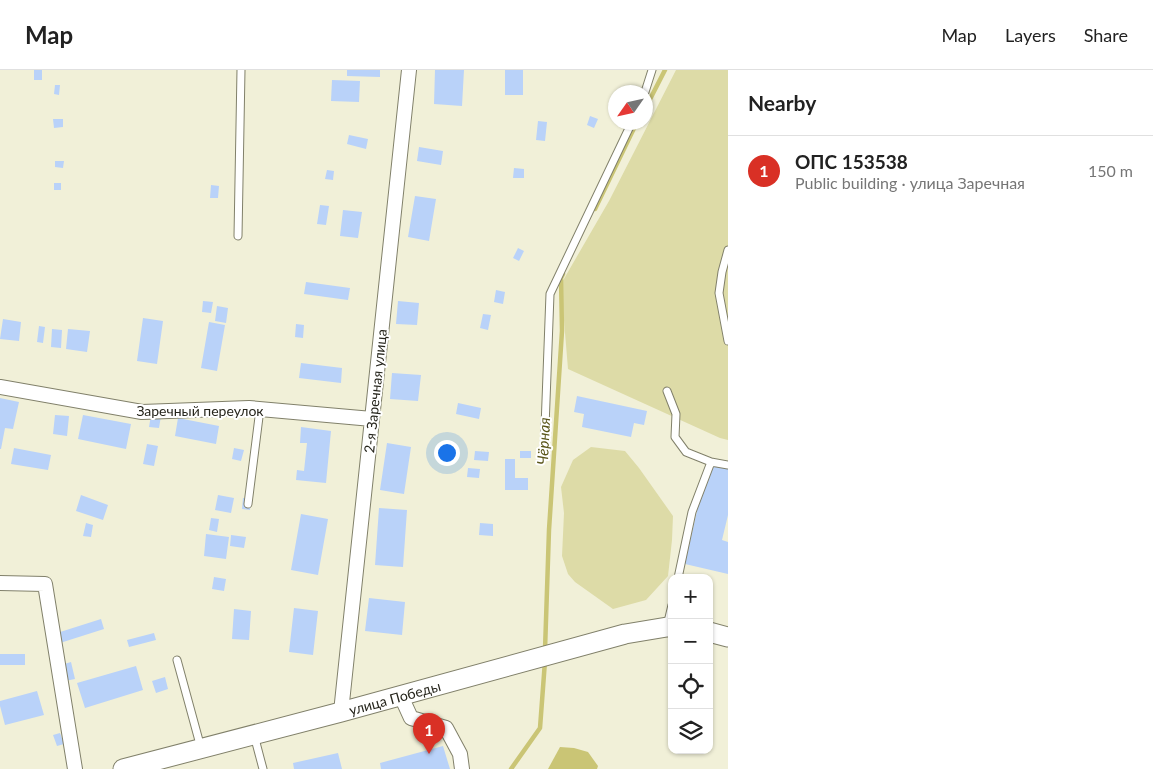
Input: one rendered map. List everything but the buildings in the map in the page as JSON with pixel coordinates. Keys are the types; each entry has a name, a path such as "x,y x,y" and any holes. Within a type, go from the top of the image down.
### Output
{"street":[{"name":"2-я Заречная улица","path":"341,712 409,70"},
{"name":"Заречный переулок","path":"0,387 142,412 249,408 372,419"},
{"path":"0,583 45,584 76,769"},
{"name":"улица Победы","path":"123,769 401,696 625,634 668,627"},
{"path":"713,633 728,637"},
{"path":"401,696 411,718 446,728 460,754 462,769"}],"lane":[{"path":"238,236 241,70"},
{"path":"648,85 652,70"},
{"path":"544,454 550,294 628,130"},
{"path":"728,250 719,293 726,319 728,342"},
{"path":"667,391 676,414 675,437 686,452 711,462 728,465"},
{"path":"248,504 260,409"},
{"path":"679,574 692,512 711,462"},
{"path":"178,660 201,748"},
{"path":"254,734 263,769"}],"shaded area":[{"path":"676,70 728,70 728,440 568,369 561,284 609,201 645,130 653,130 653,115"},
{"path":"591,447 625,451 673,516 668,576 646,600 613,609 575,582 568,574 562,556 564,513 561,487 573,460"},
{"path":"560,747 588,752 598,766 597,769 548,769"}],"waterway":[{"name":"Чёрная","path":"653,93 665,70"},
{"name":"Чёрная","path":"595,209 633,130"},
{"name":"Чёрная","path":"545,650 549,530 562,331 561,278 563,274"},
{"name":"Чёрная","path":"511,769 540,728 545,661"}],"place":[{"name":"ОПС 153538","path":"429,754"}]}
